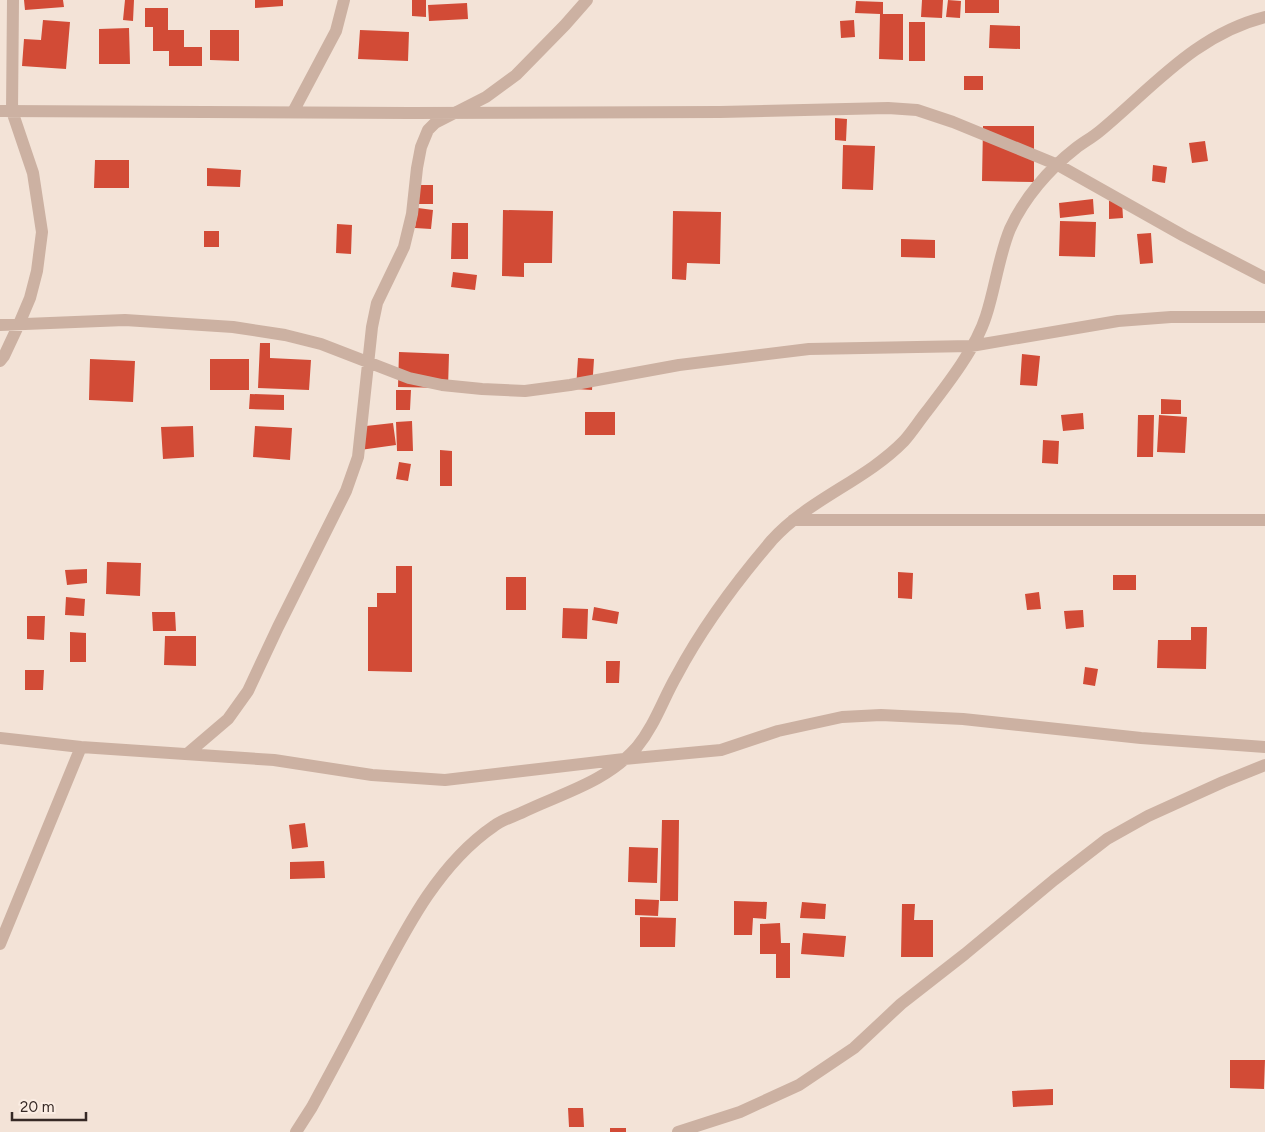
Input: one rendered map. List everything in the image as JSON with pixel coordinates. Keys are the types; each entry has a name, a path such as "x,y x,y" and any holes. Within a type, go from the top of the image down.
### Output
{"street":[{"path":"0,361 30,298 37,272 42,232 33,173 6,111 13,0"},
{"path":"293,112 336,31 344,0"},
{"path":"187,754 228,719 248,691 282,618 346,491 358,457 372,327 377,303 404,247 412,214 421,146 428,130 435,123 486,97 516,75 587,0"},
{"path":"296,1132 316,1099 396,948 424,901 445,872 469,847 495,825 590,784 609,772 636,748 656,719 677,674 721,602 774,538 793,520 879,463 904,440 943,390 972,346 985,320 1010,230 1028,199 1046,176 1075,148 1099,132 1157,79 1178,63 1213,38 1250,21 1265,17"},
{"path":"6,111 454,113 720,112 888,108 916,110 954,122 1058,165 1184,236 1265,278"},
{"path":"0,325 125,320 233,327 285,335 321,344 409,378 442,385 525,391 570,385 679,365 809,349 972,346 1118,321 1171,317 1265,317"},
{"path":"793,520 1265,520"},
{"path":"0,738 81,747 274,760 372,775 445,780 624,759 721,750 778,731 842,717 881,715 963,719 1141,738 1265,747"},
{"path":"0,944 81,747"},
{"path":"678,1132 740,1112 798,1085 854,1048 900,1004 1107,839 1148,816 1265,765"}],"building":[{"path":"24,0 63,0 64,7 25,10"},
{"path":"125,0 134,0 133,21 123,20"},
{"path":"255,0 283,0 283,6 255,8"},
{"path":"412,0 426,0 426,17 412,16"},
{"path":"922,0 943,0 942,18 921,17"},
{"path":"948,0 961,1 960,18 946,17"},
{"path":"965,0 999,0 999,13 965,13"},
{"path":"856,1 883,2 883,14 903,14 903,60 879,59 880,14 855,13"},
{"path":"467,3 468,19 429,21 428,5"},
{"path":"145,8 168,8 168,30 184,30 184,47 202,47 202,66 169,66 169,51 153,51 153,27 145,27"},
{"path":"43,20 70,22 66,69 22,66 24,39 41,40"},
{"path":"854,20 855,37 841,38 840,21"},
{"path":"909,22 925,22 925,61 909,61"},
{"path":"990,25 1020,26 1020,49 989,48"},
{"path":"129,28 130,64 99,64 99,29"},
{"path":"210,30 239,30 239,61 210,60"},
{"path":"360,30 409,32 408,61 358,59"},
{"path":"964,76 983,76 983,90 964,90"},
{"path":"835,118 847,119 846,141 835,140"},
{"path":"983,126 1034,126 1034,182 982,181"},
{"path":"1205,141 1208,161 1192,163 1189,143"},
{"path":"843,145 875,146 873,190 842,189"},
{"path":"95,160 129,160 129,188 94,188"},
{"path":"1153,165 1167,167 1165,183 1152,181"},
{"path":"207,168 241,170 240,187 207,186"},
{"path":"415,185 433,185 433,204 415,204"},
{"path":"1093,199 1094,214 1060,218 1059,203"},
{"path":"1109,201 1122,201 1123,218 1109,219"},
{"path":"418,208 433,210 431,229 415,228"},
{"path":"503,210 553,211 552,263 524,263 524,277 502,276"},
{"path":"673,211 721,212 720,264 687,263 686,280 672,279"},
{"path":"1060,221 1096,222 1095,257 1059,256"},
{"path":"452,223 468,223 468,259 451,259"},
{"path":"337,224 352,225 351,254 336,253"},
{"path":"204,231 219,231 219,247 204,247"},
{"path":"1151,233 1153,263 1140,264 1137,234"},
{"path":"901,239 935,240 935,258 901,257"},
{"path":"453,272 477,275 475,290 451,287"},
{"path":"260,343 270,343 270,358 311,360 309,390 258,388"},
{"path":"399,352 449,354 448,388 398,387"},
{"path":"1022,354 1040,356 1037,386 1020,385"},
{"path":"578,358 594,359 592,390 576,389"},
{"path":"90,359 135,361 133,402 89,400"},
{"path":"210,359 249,359 249,390 210,390"},
{"path":"396,390 411,390 410,410 396,410"},
{"path":"250,394 284,395 284,410 249,409"},
{"path":"1161,399 1181,400 1181,414 1161,414"},
{"path":"585,412 615,412 615,435 585,435"},
{"path":"1083,413 1084,429 1063,431 1061,415"},
{"path":"1138,415 1154,415 1153,457 1137,457"},
{"path":"1159,415 1187,417 1185,453 1157,452"},
{"path":"412,421 413,451 397,451 396,422"},
{"path":"393,423 396,445 360,450 357,427"},
{"path":"193,426 194,457 163,459 161,427"},
{"path":"255,426 292,428 290,460 253,457"},
{"path":"1043,440 1059,441 1058,464 1042,463"},
{"path":"440,450 452,451 452,486 440,486"},
{"path":"399,462 411,464 408,481 396,479"},
{"path":"107,562 141,563 140,596 106,594"},
{"path":"396,566 412,566 412,672 368,671 368,607 377,607 377,593 396,593"},
{"path":"87,569 87,583 67,585 65,570"},
{"path":"898,572 913,573 912,599 898,598"},
{"path":"1113,575 1136,575 1136,590 1113,590"},
{"path":"506,577 526,577 526,610 506,610"},
{"path":"1039,592 1041,609 1027,610 1025,594"},
{"path":"66,597 85,599 84,616 65,615"},
{"path":"594,607 619,612 617,624 592,620"},
{"path":"563,608 588,609 587,639 562,638"},
{"path":"1083,610 1084,627 1066,629 1064,611"},
{"path":"152,612 175,612 176,631 153,631"},
{"path":"27,616 45,616 44,640 27,639"},
{"path":"1191,627 1207,627 1206,669 1157,668 1158,640 1191,640"},
{"path":"70,632 86,633 86,662 70,662"},
{"path":"165,636 196,636 196,666 164,665"},
{"path":"606,661 620,661 619,683 606,683"},
{"path":"1085,667 1098,669 1095,686 1083,684"},
{"path":"25,670 44,670 43,690 25,690"},
{"path":"662,820 679,820 678,901 660,901"},
{"path":"305,823 308,847 292,849 289,825"},
{"path":"629,847 658,848 657,883 628,882"},
{"path":"324,861 325,878 290,879 290,862"},
{"path":"635,899 659,900 658,916 635,915"},
{"path":"734,901 767,902 766,919 753,918 752,935 734,935"},
{"path":"802,902 826,904 825,919 800,918"},
{"path":"902,904 915,904 914,920 933,920 933,957 901,957"},
{"path":"640,917 676,918 675,947 640,947"},
{"path":"780,923 781,943 790,943 790,978 776,978 776,954 760,954 760,924"},
{"path":"803,933 846,936 844,957 801,954"},
{"path":"1230,1060 1265,1060 1264,1089 1230,1088"},
{"path":"1053,1089 1053,1105 1013,1107 1012,1091"},
{"path":"568,1108 583,1108 584,1127 569,1127"},
{"path":"610,1128 626,1128 626,1132 610,1132"}]}
